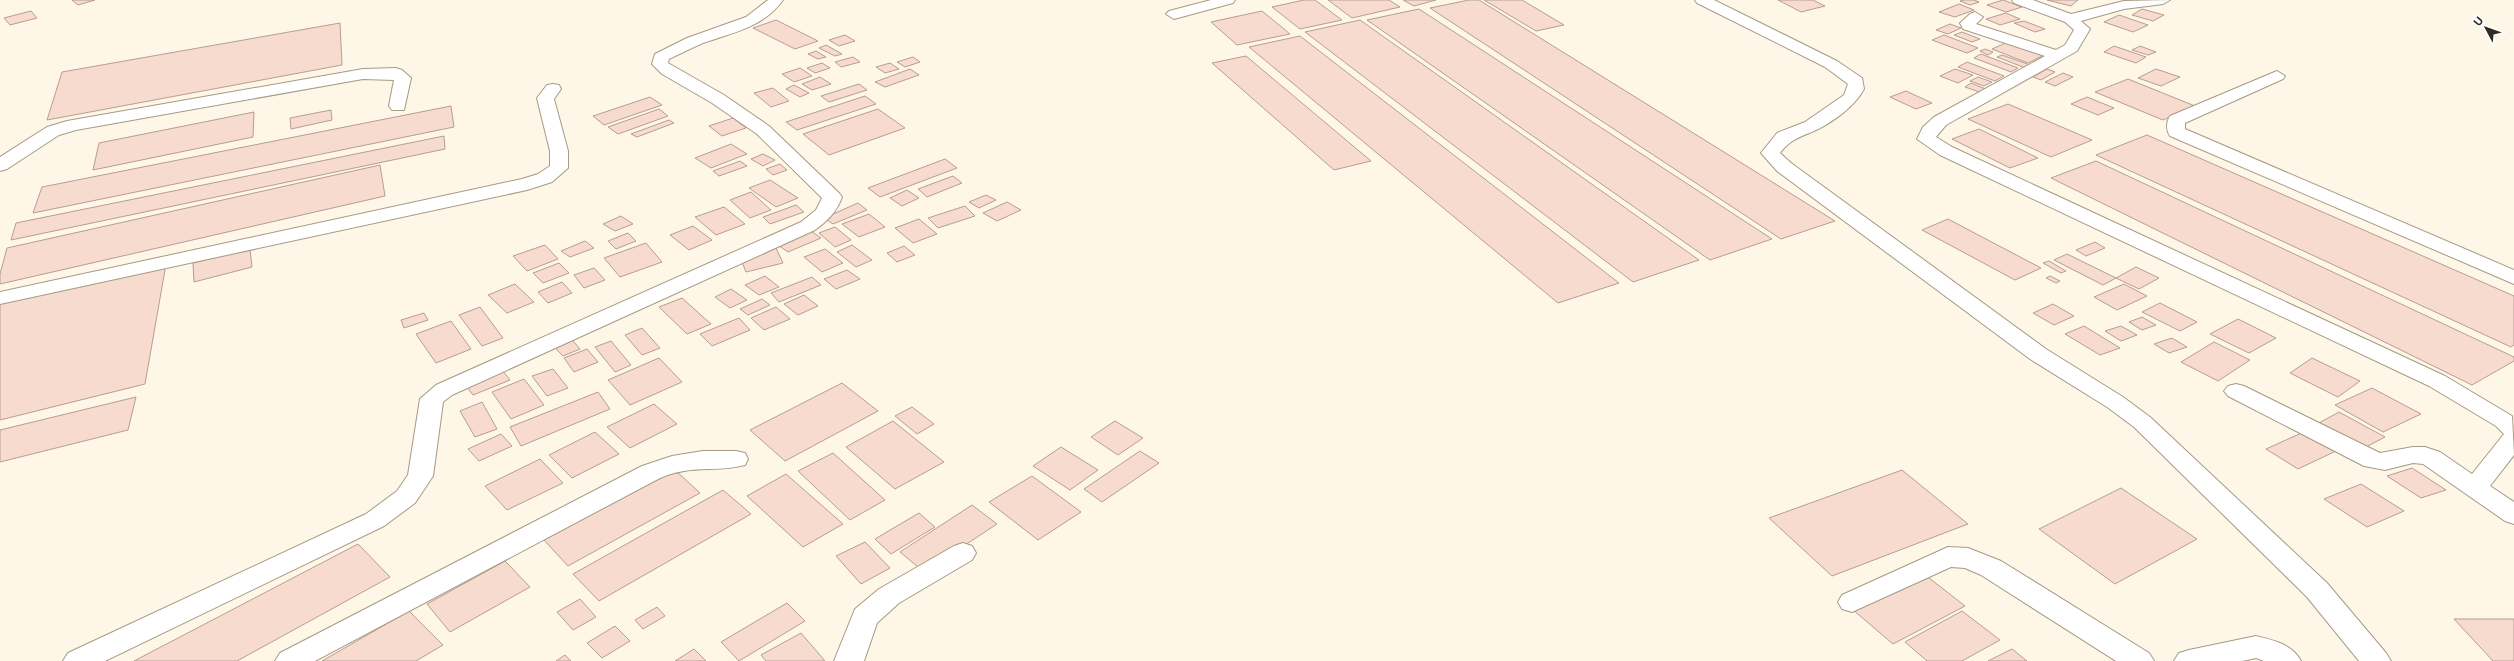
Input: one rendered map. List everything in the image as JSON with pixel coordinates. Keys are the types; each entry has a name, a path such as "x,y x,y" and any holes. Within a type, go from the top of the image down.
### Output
{"street":[{"path":"78,661 375,520 406,497 420,476 432,399 444,390 808,226 829,209 832,197 786,150 739,113 660,64 661,57 695,40 752,20 772,8 776,0"},
{"path":"1174,14 1228,0"},
{"path":"1702,0 1831,64 1856,82 1856,89 1851,98 1811,126 1783,137 1770,152 1784,167 2038,354 2115,402 2142,422 2317,590 2376,661"},
{"path":"2019,0 2070,19 2082,29 2071,48 1940,121 1929,131 1926,139 1946,151 2438,381 2504,421 2514,430"},
{"path":"2070,19 2124,5 2163,0"},
{"path":"1975,16 1968,23 1968,26 2057,55"},
{"path":"0,165 53,131 73,125 363,74 396,73 403,78 398,106"},
{"path":"2277,76 2176,120 2176,132 2514,278"},
{"path":"0,298 527,184 545,178 559,168 559,151 545,98 553,89"},
{"path":"2236,392 2373,460 2384,462 2424,455 2435,460 2514,515"},
{"path":"2473,487 2486,476 2514,437"},
{"path":"290,661 671,463 691,459 736,459"},
{"path":"849,661 865,617 889,596 963,553"},
{"path":"1852,602 1948,557 1968,558 1991,568 2139,661"},
{"path":"2189,661 2256,647 2271,651 2286,661"}],"building":[{"path":"72,0 95,0 78,5"},
{"path":"1304,0 1315,0 1342,20 1300,29 1272,7"},
{"path":"1328,0 1389,0 1400,7 1352,18"},
{"path":"1403,0 1436,0 1414,6"},
{"path":"1469,0 1479,0 1835,221 1781,239 1430,8"},
{"path":"1484,0 1522,0 1564,25 1536,31"},
{"path":"1778,0 1813,0 1825,6 1801,12"},
{"path":"1974,0 1979,2 1970,5 1960,1"},
{"path":"2003,0 2022,7 2006,12 1987,5"},
{"path":"2047,0 2078,0 2071,6"},
{"path":"1959,4 1974,10 1955,17 1939,12"},
{"path":"1419,9 1772,239 1710,260 1367,20"},
{"path":"2142,9 2164,15 2153,21 2132,15"},
{"path":"31,11 37,18 10,25 4,18"},
{"path":"1262,11 1290,34 1237,45 1211,22"},
{"path":"2006,13 2020,19 2000,25 1986,19"},
{"path":"2119,15 2148,25 2133,32 2104,22"},
{"path":"776,20 818,41 795,49 753,28"},
{"path":"1360,20 1699,260 1633,282 1305,32"},
{"path":"2024,21 2045,29 2035,32 2014,23"},
{"path":"340,23 342,65 47,120 62,72"},
{"path":"1950,24 1961,28 1948,34 1936,30"},
{"path":"1962,32 1980,39 1972,42 1954,35"},
{"path":"845,35 855,41 839,46 829,40"},
{"path":"1944,35 1978,48 1967,53 1932,40"},
{"path":"1300,36 1619,283 1558,303 1249,47"},
{"path":"2008,42 2044,55 2028,63 1992,49"},
{"path":"826,45 842,54 835,56 819,48"},
{"path":"2114,46 2146,57 2136,63 2104,52"},
{"path":"2140,46 2156,52 2148,55 2132,50"},
{"path":"1985,49 1993,52 1988,55 1980,51"},
{"path":"816,51 826,57 818,59 808,54"},
{"path":"1981,54 2018,68 2011,72 1974,58"},
{"path":"2002,55 2033,66 2028,69 1997,57"},
{"path":"1246,56 1371,161 1334,170 1212,63"},
{"path":"853,57 860,62 841,67 835,62"},
{"path":"913,57 920,62 905,67 897,62"},
{"path":"1967,62 2004,76 1995,81 1958,67"},
{"path":"822,63 830,68 815,73 807,68"},
{"path":"890,63 899,69 885,73 876,67"},
{"path":"800,68 812,76 794,82 782,74"},
{"path":"910,69 919,75 885,87 875,82"},
{"path":"1955,69 1973,75 1958,83 1940,76"},
{"path":"2047,69 2055,72 2041,80 2033,77"},
{"path":"2156,69 2180,77 2161,86 2138,78"},
{"path":"2063,73 2073,77 2055,86 2045,82"},
{"path":"820,77 831,84 812,90 802,84"},
{"path":"1978,77 1992,82 1984,86 1970,81"},
{"path":"2128,79 2195,106 2163,120 2095,92"},
{"path":"1971,83 1988,90 1982,93 1965,87"},
{"path":"859,84 867,90 829,102 821,96"},
{"path":"794,85 809,93 800,97 786,89"},
{"path":"773,88 789,101 771,107 754,93"},
{"path":"1906,91 1932,103 1916,109 1890,97"},
{"path":"865,96 876,104 797,130 786,122"},
{"path":"650,97 662,105 604,125 593,116"},
{"path":"2087,97 2114,108 2098,115 2071,104"},
{"path":"2008,104 2092,140 2051,157 1968,119"},
{"path":"451,106 454,127 33,213 42,187"},
{"path":"659,109 668,116 618,134 608,127"},
{"path":"878,109 905,128 829,155 803,134"},
{"path":"331,110 332,120 291,129 290,118"},
{"path":"254,112 253,137 93,170 99,143"},
{"path":"733,118 746,128 722,136 709,126"},
{"path":"669,120 674,123 637,137 631,134"},
{"path":"1979,129 2038,158 2010,168 1952,139"},
{"path":"2147,135 2514,296 2514,345 2511,347 2096,155"},
{"path":"444,136 445,149 11,240 16,223"},
{"path":"731,144 747,154 711,168 695,158"},
{"path":"763,154 775,160 763,166 751,159"},
{"path":"945,159 957,168 880,197 868,188"},
{"path":"740,161 747,166 719,176 713,171"},
{"path":"2096,161 2514,357 2514,361 2472,385 2051,178"},
{"path":"780,164 787,170 773,175 766,169"},
{"path":"380,165 385,196 0,284 0,274 7,248"},
{"path":"953,176 962,183 927,197 918,189"},
{"path":"770,180 798,198 776,207 749,188"},
{"path":"907,190 919,198 902,206 890,198"},
{"path":"751,192 771,210 750,218 730,200"},
{"path":"986,195 996,200 979,208 969,202"},
{"path":"1007,202 1021,210 997,221 983,213"},
{"path":"858,203 867,210 833,224 824,218"},
{"path":"796,205 804,212 770,224 763,217"},
{"path":"965,206 975,216 938,228 928,218"},
{"path":"724,207 745,224 716,235 695,217"},
{"path":"869,214 885,227 859,237 842,224"},
{"path":"621,216 633,224 615,231 603,224"},
{"path":"919,219 937,234 913,243 895,228"},
{"path":"1948,219 2041,268 2015,280 1922,230"},
{"path":"693,226 712,240 689,250 670,235"},
{"path":"835,227 851,240 835,247 819,233"},
{"path":"808,229 821,238 788,252 775,243"},
{"path":"628,233 636,241 616,249 608,241"},
{"path":"585,241 594,248 570,257 561,251"},
{"path":"2095,242 2105,248 2086,256 2076,250"},
{"path":"646,243 662,262 620,277 604,258"},
{"path":"545,245 558,259 527,271 513,256"},
{"path":"852,245 872,260 856,267 837,252"},
{"path":"904,246 915,255 897,262 887,253"},
{"path":"776,248 783,263 746,272 740,257"},
{"path":"250,249 252,267 194,282 193,263"},
{"path":"825,249 843,263 822,272 804,257"},
{"path":"2067,254 2116,278 2103,285 2054,260"},
{"path":"2049,261 2066,271 2061,273 2043,263"},
{"path":"559,263 569,273 543,283 533,273"},
{"path":"166,264 145,384 0,420 0,301"},
{"path":"2136,267 2159,278 2139,289 2116,278"},
{"path":"594,268 605,280 584,288 574,275"},
{"path":"847,270 860,279 836,289 824,279"},
{"path":"765,276 779,287 759,295 745,285"},
{"path":"2050,276 2060,281 2056,283 2046,278"},
{"path":"812,277 821,285 779,302 771,293"},
{"path":"562,282 572,293 548,303 538,292"},
{"path":"515,284 534,302 507,313 488,295"},
{"path":"2124,284 2147,296 2117,310 2094,297"},
{"path":"731,289 747,300 730,308 715,297"},
{"path":"804,295 818,306 798,315 784,304"},
{"path":"682,298 711,324 687,334 659,307"},
{"path":"762,299 770,305 748,315 740,309"},
{"path":"2160,303 2197,322 2180,331 2142,312"},
{"path":"2053,304 2074,316 2054,325 2033,313"},
{"path":"480,307 503,338 482,346 459,315"},
{"path":"776,307 790,319 764,330 751,318"},
{"path":"424,313 428,320 404,328 401,320"},
{"path":"2142,317 2156,325 2142,330 2129,322"},
{"path":"739,318 750,330 712,346 700,334"},
{"path":"2238,319 2276,338 2249,353 2210,334"},
{"path":"451,321 471,349 436,363 416,334"},
{"path":"2084,326 2120,348 2100,355 2065,334"},
{"path":"2121,326 2137,335 2121,341 2105,331"},
{"path":"642,328 660,348 642,355 625,335"},
{"path":"568,335 580,349 563,356 550,343"},
{"path":"2172,338 2187,347 2169,353 2154,344"},
{"path":"611,341 631,365 615,372 595,347"},
{"path":"2214,342 2250,360 2218,381 2181,362"},
{"path":"587,349 598,362 574,372 564,358"},
{"path":"659,358 682,382 630,405 608,380"},
{"path":"2312,358 2360,381 2338,397 2290,373"},
{"path":"553,369 568,388 547,396 532,376"},
{"path":"502,370 510,380 473,395 465,385"},
{"path":"524,379 544,405 511,419 492,392"},
{"path":"842,383 878,411 785,461 750,430"},
{"path":"2372,388 2421,414 2383,432 2335,405"},
{"path":"598,392 610,409 521,446 510,427"},
{"path":"136,397 128,430 0,462 0,430"},
{"path":"482,402 497,429 475,437 460,411"},
{"path":"654,404 677,424 630,448 607,427"},
{"path":"912,407 934,424 917,434 895,416"},
{"path":"2339,412 2385,437 2364,448 2319,423"},
{"path":"893,421 944,462 895,489 846,447"},
{"path":"1115,421 1143,438 1118,455 1091,437"},
{"path":"2306,431 2338,450 2298,469 2266,449"},
{"path":"595,432 619,454 572,478 549,455"},
{"path":"501,434 512,446 479,461 468,449"},
{"path":"1061,447 1098,470 1070,490 1033,466"},
{"path":"1140,451 1159,463 1102,502 1084,489"},
{"path":"833,453 885,500 850,520 798,471"},
{"path":"540,459 563,483 507,510 485,486"},
{"path":"2412,468 2446,490 2421,498 2387,476"},
{"path":"675,470 700,493 568,566 544,540"},
{"path":"1902,470 1968,524 1832,576 1769,518"},
{"path":"786,474 843,524 803,547 747,496"},
{"path":"1032,476 1081,512 1038,540 989,502"},
{"path":"2361,484 2404,511 2367,527 2324,499"},
{"path":"2121,488 2197,539 2115,584 2039,529"},
{"path":"723,490 751,514 599,601 573,574"},
{"path":"972,505 997,524 924,572 900,552"},
{"path":"919,513 935,527 891,554 875,539"},
{"path":"865,542 890,568 861,584 836,556"},
{"path":"358,544 390,577 237,661 134,661"},
{"path":"505,561 530,587 450,632 427,604"},
{"path":"1924,574 1965,606 1893,644 1852,609"},
{"path":"580,599 596,617 573,630 557,612"},
{"path":"787,603 805,621 739,661 721,642"},
{"path":"657,607 665,616 643,629 635,620"},
{"path":"409,611 443,645 416,661 322,661"},
{"path":"1962,611 2000,640 1962,661 1927,661 1905,642"},
{"path":"2454,619 2514,619 2514,661 2493,661"},
{"path":"615,626 630,641 602,658 587,643"},
{"path":"801,633 825,661 766,661 761,655"},
{"path":"694,649 706,661 675,661"},
{"path":"2012,649 2027,661 1988,661"},
{"path":"565,655 571,661 556,661"}]}
